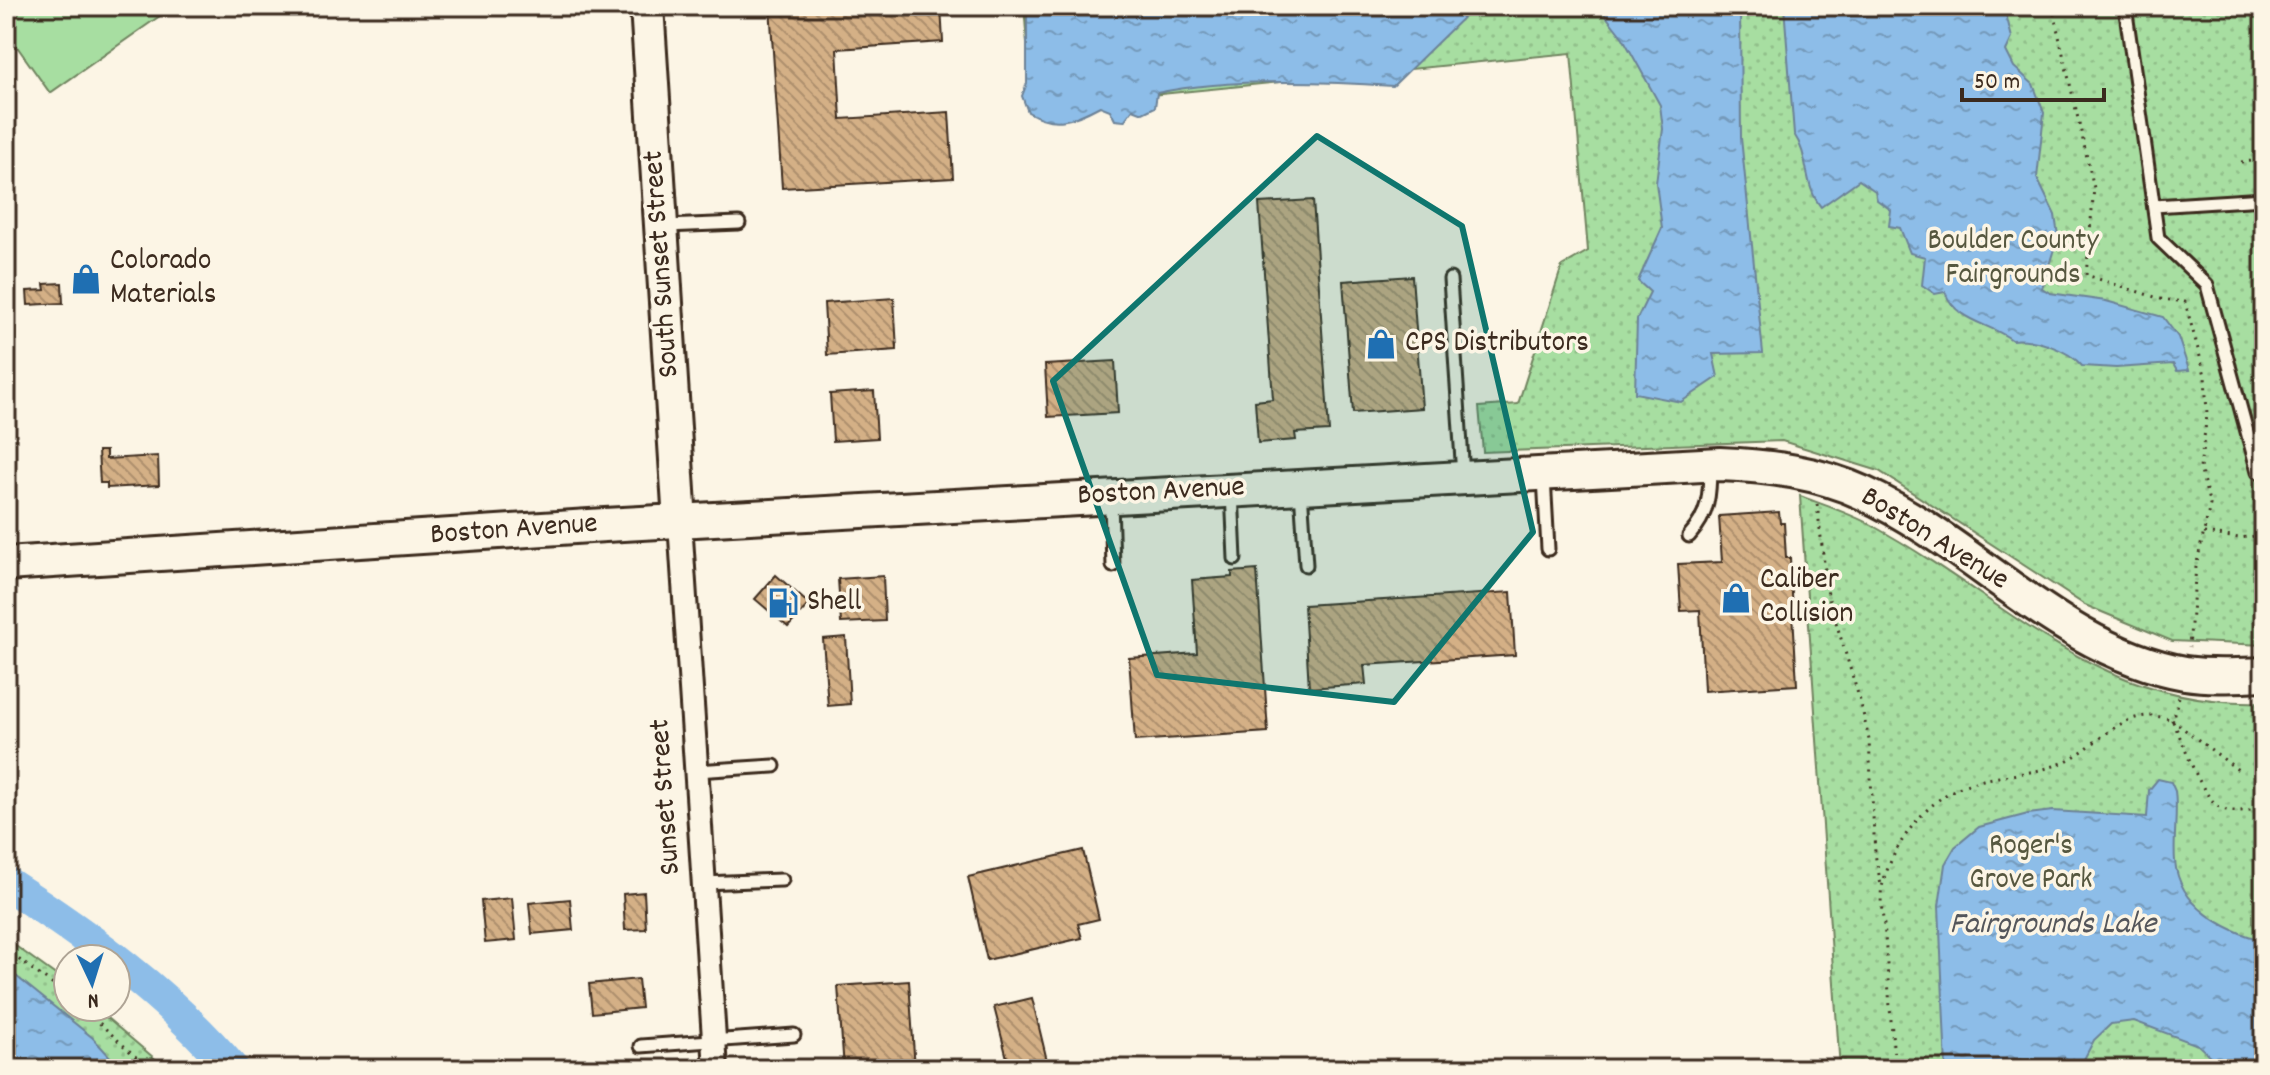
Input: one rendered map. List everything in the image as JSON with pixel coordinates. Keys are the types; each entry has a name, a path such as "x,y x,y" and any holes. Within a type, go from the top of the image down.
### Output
{"street":[{"name":"South Sunset Street","path":"647,6 680,522"},
{"name":"Boston Avenue","path":"6,564 1301,485 1710,465 1767,466 1862,492 2083,635 2127,657 2185,673 2264,674"},
{"name":"Sunset Street","path":"680,522 716,1069"}],"lane":[{"path":"2125,6 2158,238 2207,285 2258,472 2264,475"},
{"path":"2154,206 2264,199"},
{"path":"661,227 739,223"},
{"path":"1450,279 1463,476"},
{"path":"2249,440 2264,438"},
{"path":"1689,536 1704,519 1710,493 1710,465"},
{"path":"1544,472 1548,549"},
{"path":"1301,485 1306,565"},
{"path":"1232,489 1235,559"},
{"path":"1110,496 1113,566"},
{"path":"696,771 774,766"},
{"path":"703,883 782,880"},
{"path":"641,1046 794,1035"}],"path":[{"path":"2052,6 2094,188 2086,275 2161,299 2185,302 2205,375 2207,415 2200,468 2210,505 2196,567 2189,651"},
{"path":"2241,162 2264,160"},
{"path":"1817,502 1828,596 1869,740 1875,854 1881,889 1895,1069"},
{"path":"2204,533 2239,538 2264,535"},
{"path":"2179,697 2172,720 2206,794 2218,807 2229,811 2264,809"},
{"path":"1881,889 1914,824 1934,803 1956,789 2000,775 2060,764 2078,755 2115,724 2130,718 2154,716 2172,720 2238,770"},
{"path":"6,950 52,984"},
{"path":"99,1023 149,1069"}],"highlighted area":[{"path":"1317,136 1462,226 1533,532 1394,702 1157,675 1053,381"}],"green space":[{"path":"6,6 159,6 164,13 50,93 6,31"},
{"name":"Boulder County Fairgrounds","path":"1024,6 2264,6 2264,645 2172,641 2085,605 1879,471 1782,441 1483,452 1479,407 1518,404 1562,266 1588,251 1571,53 1032,107"},
{"name":"Roger's Grove Park","path":"1800,496 1873,526 2056,644 2102,668 2151,687 2204,699 2264,702 2264,1069 1840,1069"},
{"path":"6,939 52,972 52,1023 113,1023 167,1069 6,1069"}],"water":[{"path":"1027,6 1475,6 1393,86 1275,82 1185,88 1157,93 1155,107 1143,113 1133,109 1124,121 1115,120 1110,110 1100,106 1082,115 1056,121 1028,112 1022,96 1027,83"},
{"path":"1598,6 1740,6 1741,138 1763,353 1713,354 1718,377 1681,402 1635,393 1637,319 1650,292 1638,281 1662,228 1656,183 1663,129 1660,105 1623,38"},
{"path":"1784,6 2004,6 2012,38 2006,51 2014,67 2033,84 2044,113 2037,178 2055,215 2058,236 2042,288 2050,293 2106,301 2163,317 2178,337 2189,370 2177,371 2173,364 2116,368 2082,366 2069,355 2050,346 2012,340 1965,316 1950,302 1945,292 1935,294 1922,285 1925,257 1910,253 1900,228 1889,226 1891,210 1877,200 1875,191 1859,180 1821,207 1811,190 1802,152 1794,134"},
{"name":"Fairgrounds Lake","path":"2158,779 2171,782 2175,791 2175,861 2185,891 2195,904 2220,923 2264,941 2264,1069 2235,1069 2213,1059 2198,1045 2134,1021 2111,1024 2094,1040 2079,1069 1946,1069 1939,906 1945,864 1955,847 1979,827 2028,814 2053,811 2147,817 2149,790"},
{"path":"6,968 52,1005 52,1023 74,1023 93,1038 121,1069 6,1069"}],"building":[{"path":"770,6 941,6 943,42 837,49 841,119 949,112 953,178 782,188"},
{"path":"1313,200 1329,431 1295,433 1296,440 1258,443 1255,401 1273,399 1259,203"},
{"path":"1412,276 1422,408 1353,413 1343,281"},
{"path":"62,283 63,303 28,305 27,291 45,290 44,284"},
{"path":"894,298 897,350 827,355 824,303"},
{"path":"1115,361 1118,413 1048,417 1045,365"},
{"path":"874,391 877,438 833,441 830,394"},
{"path":"98,451 106,451 106,459 158,456 159,485 107,488 107,483 100,483"},
{"path":"1779,512 1780,523 1784,523 1786,558 1790,558 1797,685 1704,691 1700,610 1681,611 1678,564 1722,562 1719,516"},
{"path":"1257,570 1268,732 1135,741 1129,658 1197,653 1192,580 1232,577 1232,572"},
{"path":"776,575 809,604 788,627 755,599"},
{"path":"883,576 885,621 841,623 838,579"},
{"path":"1511,592 1515,655 1364,665 1366,684 1309,688 1304,605"},
{"path":"846,637 850,704 828,706 823,639"},
{"path":"1083,850 1099,919 1078,924 1082,938 987,960 968,877"},
{"path":"644,892 646,929 625,930 623,894"},
{"path":"512,898 516,940 485,943 481,901"},
{"path":"570,899 573,930 532,934 529,903"},
{"path":"638,979 641,1008 592,1013 589,984"},
{"path":"909,981 915,1069 844,1069 838,986"},
{"path":"1032,998 1049,1069 1033,1069 1031,1061 1009,1066 994,1007"}],"waterway":[{"path":"6,883 67,924 154,991 232,1069"}],"place":[{"name":"Colorado Materials","path":"86,279"},
{"name":"CPS Distributors","path":"1381,344"},
{"name":"Caliber Collision","path":"1736,598"},
{"name":"Shell","path":"783,603"}]}
